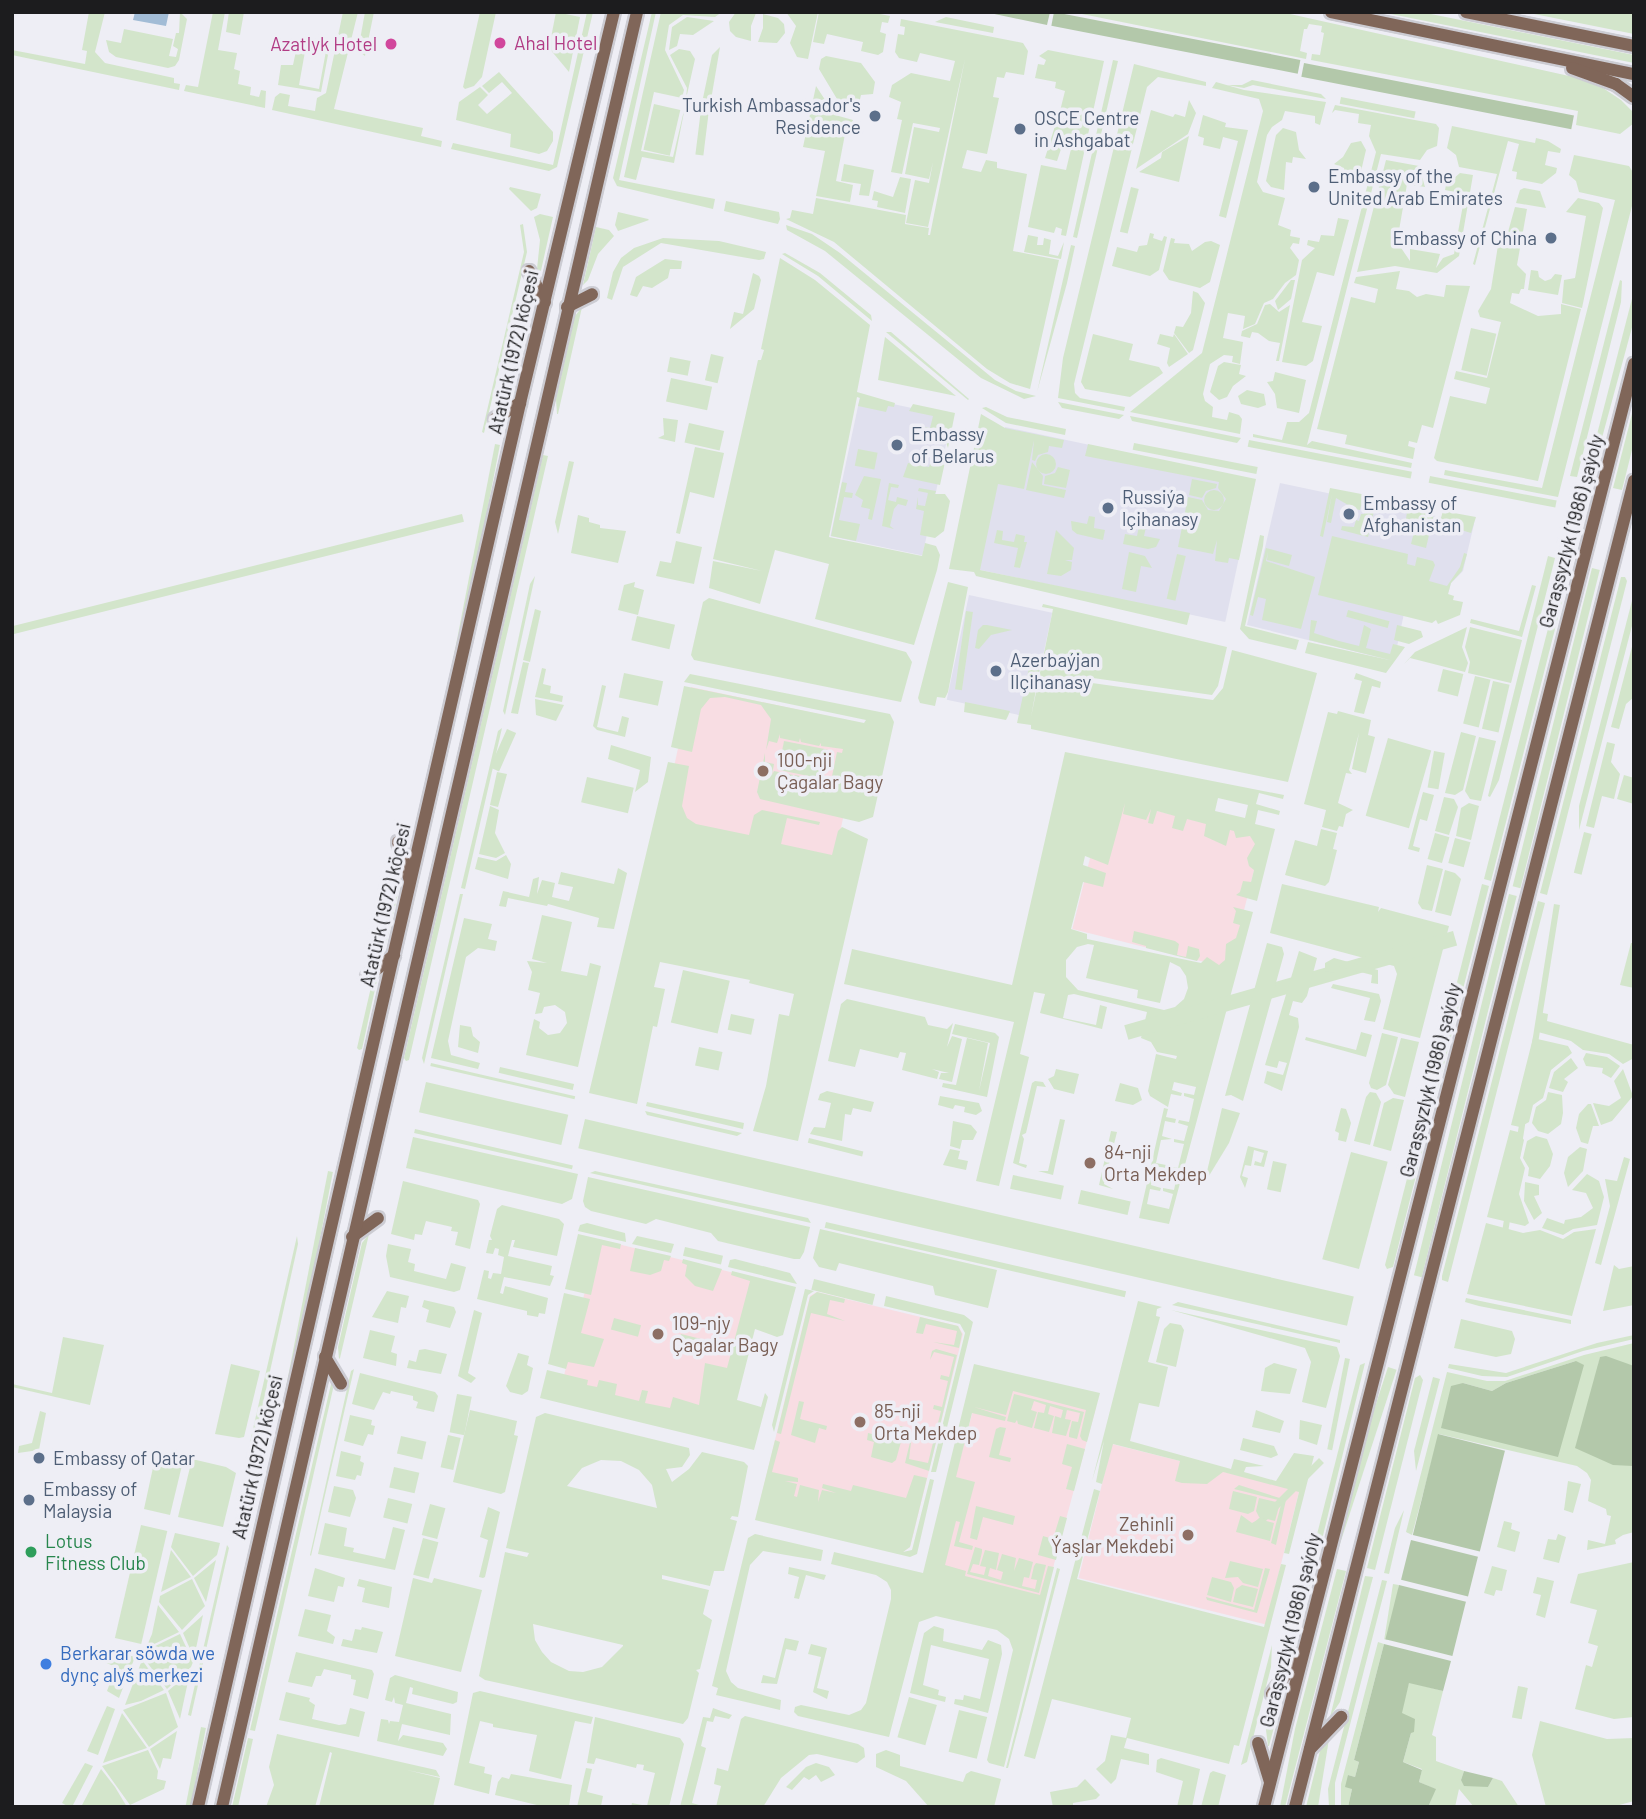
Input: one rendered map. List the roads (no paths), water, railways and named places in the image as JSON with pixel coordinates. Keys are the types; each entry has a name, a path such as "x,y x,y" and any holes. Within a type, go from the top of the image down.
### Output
{"main road":[{"name":"Atatürk (1972) köçesi","path":"198,1807 520,404 614,12"},
{"path":"222,1807 637,12"},
{"path":"1331,12 1634,74"},
{"path":"1466,12 1634,46"},
{"path":"1553,58 1616,84 1634,97"},
{"path":"529,271 545,302"},
{"path":"567,307 592,294"},
{"name":"Garaşsyzlyk (1986) şaýoly","path":"1264,1807 1634,364"},
{"path":"495,419 520,404"},
{"path":"1295,1807 1634,481"},
{"path":"398,842 410,881"},
{"path":"367,977 394,955"},
{"path":"352,1237 378,1219"},
{"path":"325,1357 341,1384"},
{"path":"1272,1694 1305,1648"},
{"path":"1310,1749 1341,1717"},
{"path":"1258,1743 1270,1782"}],"water":[{"path":"135,12 169,12 166,26 133,20"}],"place":[{"name":"Ahal Hotel","path":"500,43"},
{"name":"Azatlyk Hotel","path":"391,44"},
{"name":"Turkish Ambassador's Residence","path":"875,116"},
{"name":"OSCE Centre in Ashgabat","path":"1020,129"},
{"name":"Embassy of the United Arab Emirates","path":"1314,187"},
{"name":"Embassy of China","path":"1551,238"},
{"name":"Embassy of Belarus","path":"897,445"},
{"name":"Russiýa lçihanasy","path":"1108,508"},
{"name":"Embassy of Afghanistan","path":"1349,514"},
{"name":"Azerbaýjan Ilçihanasy","path":"996,671"},
{"name":"100-nji Çagalar Bagy","path":"763,771"},
{"name":"84-nji Orta Mekdep","path":"1090,1163"},
{"name":"109-njy Çagalar Bagy","path":"658,1334"},
{"name":"85-nji Orta Mekdep","path":"860,1422"},
{"name":"Embassy of Qatar","path":"39,1458"},
{"name":"Embassy of Malaysia","path":"29,1500"},
{"name":"Zehinli Ýaşlar Mekdebi","path":"1188,1535"},
{"name":"Lotus Fitness Club","path":"31,1552"},
{"name":"Berkarar söwda we dynç alyš merkezi","path":"46,1664"}]}
